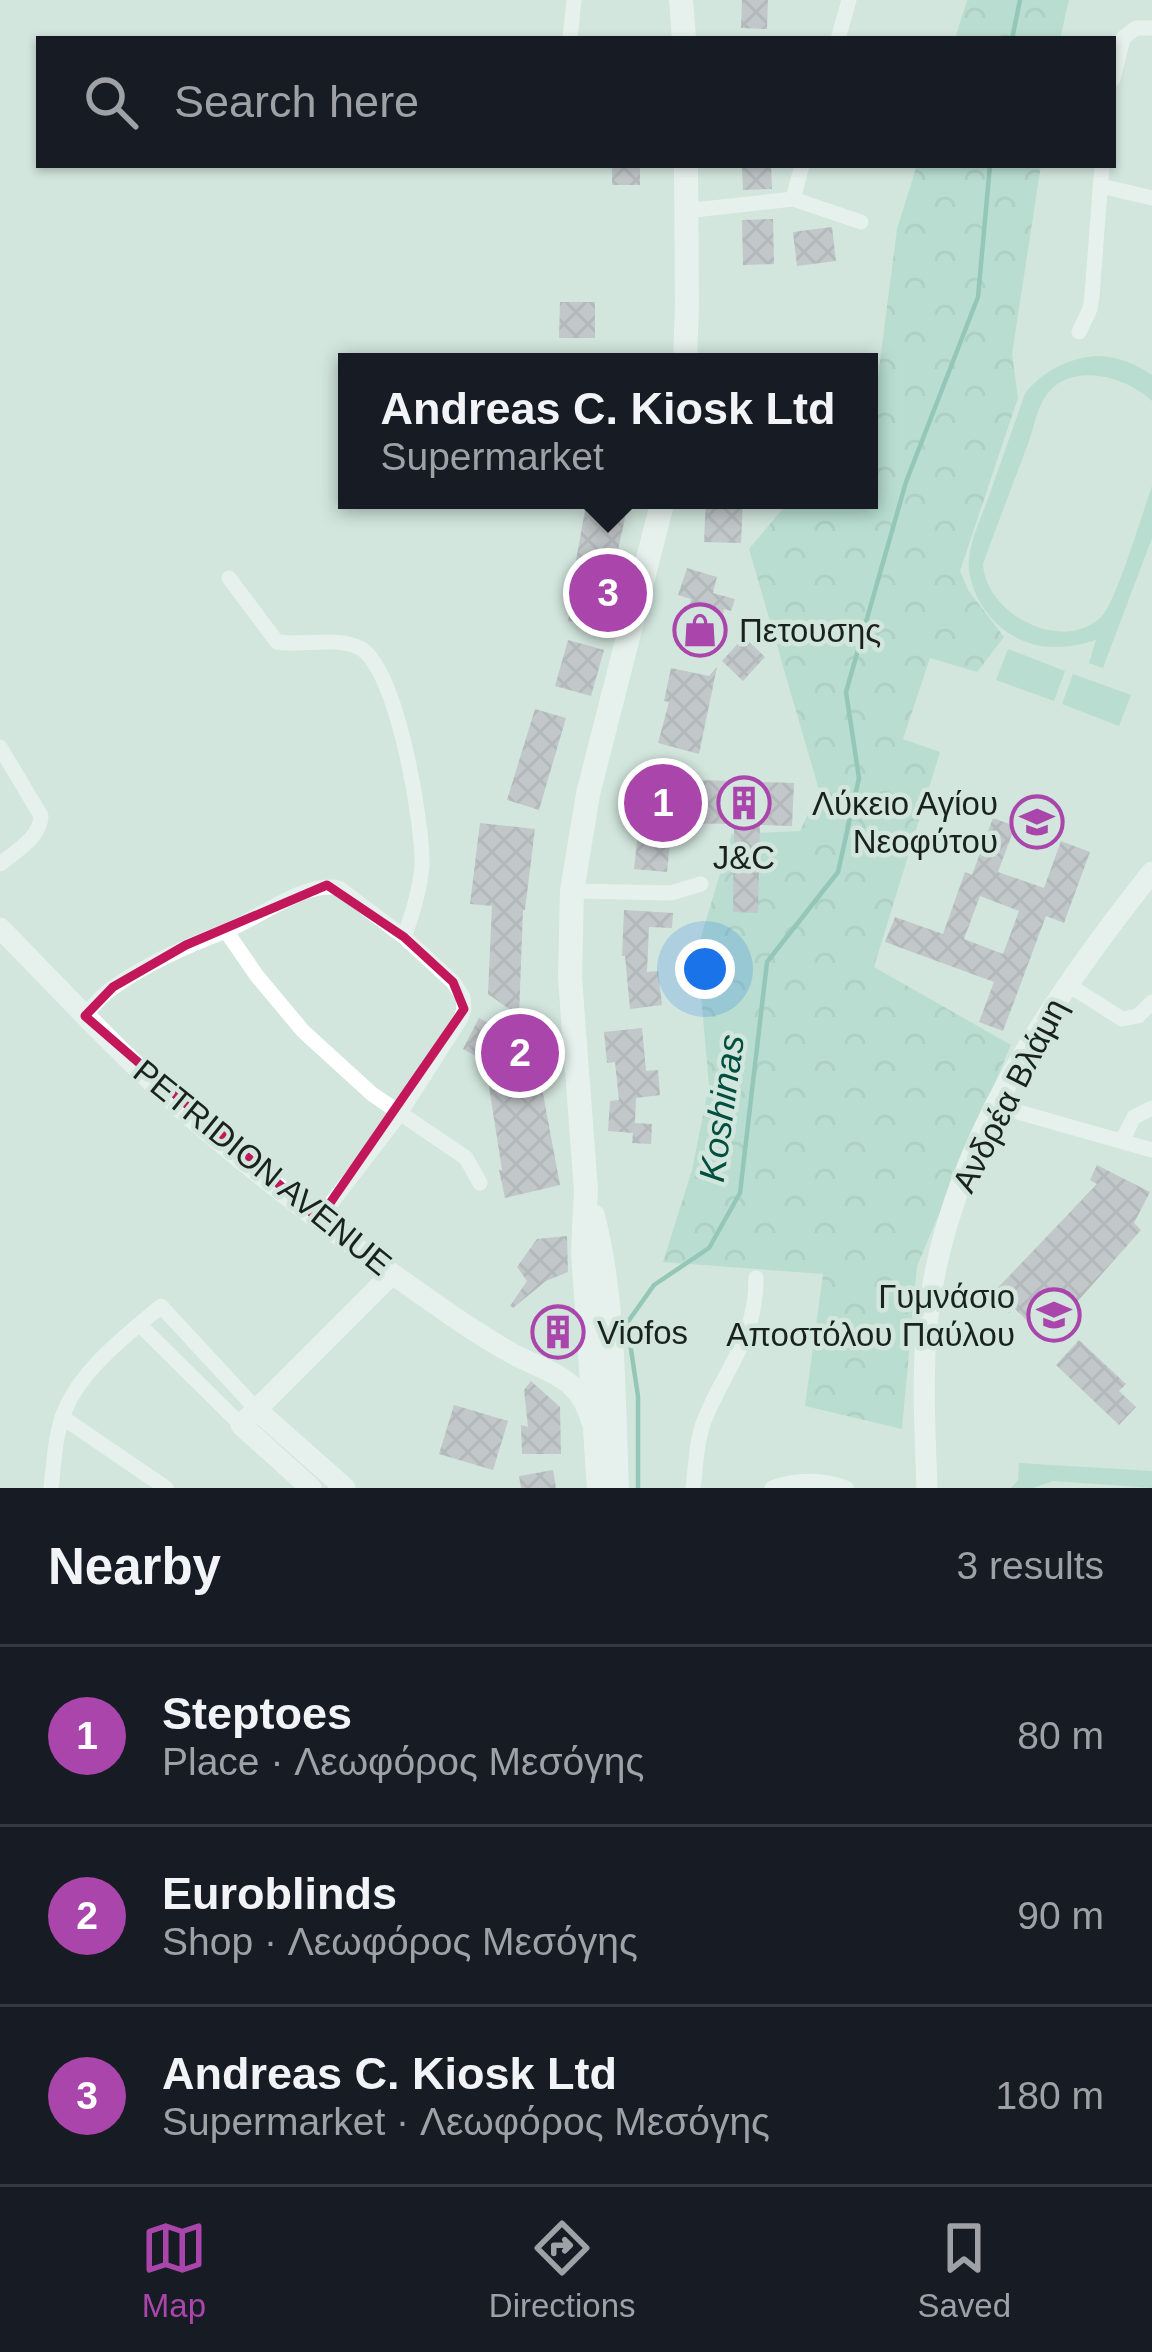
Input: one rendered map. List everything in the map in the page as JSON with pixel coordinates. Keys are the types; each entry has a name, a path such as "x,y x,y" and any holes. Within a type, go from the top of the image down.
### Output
{"main road":[{"path":"681,0 684,36"},
{"path":"685,353 686,168"},
{"path":"598,1488 583,1251 586,1190 570,978 572,891 588,794 661,509"},
{"path":"586,1190 600,1244 611,1347 617,1488"}],"street":[{"path":"570,36 574,0"},
{"path":"839,36 849,0"},
{"path":"1116,68 1124,38 1136,28 1152,28"},
{"path":"793,199 801,168"},
{"path":"1079,332 1092,295 1102,168"},
{"path":"1101,186 1152,198"},
{"path":"685,211 793,199 861,222"},
{"path":"229,578 278,642 355,645 372,656 385,678 414,790 422,861 404,937"},
{"path":"0,747 41,816 41,825 0,864"},
{"name":"Ανδρέα Βλάμη","path":"927,1488 926,1349 935,1273 953,1201 1038,1029 1152,872"},
{"path":"572,891 671,893 701,884"},
{"path":"85,1016 113,987 186,945 327,885 339,888 404,937 459,989 464,1009 399,1115 319,1220"},
{"name":"PETRIDION AVENUE","path":"0,928 187,1113 319,1220 492,1342 572,1384 592,1418 596,1447"},
{"path":"226,931 303,1031 399,1115 466,1158 480,1183"},
{"path":"1067,984 1122,1019 1138,1016 1152,1002"},
{"path":"997,1106 1152,1150"},
{"path":"1122,1141 1133,1117 1152,1108"},
{"path":"249,1417 392,1274"},
{"path":"693,1488 702,1427 750,1328 756,1278"},
{"path":"51,1488 62,1417 75,1390 161,1306 311,1488"},
{"path":"140,1324 249,1417 345,1488"},
{"path":"553,1370 580,1360 590,1349 589,1338"},
{"path":"62,1417 166,1488"},
{"path":"772,1488 812,1480 846,1488"}],"highlighted area":[{"path":"327,885 404,937 453,982 464,1009 319,1219 85,1016 113,987 186,945"}],"green space":[{"path":"967,0 1069,0 1061,36 956,36"},
{"path":"916,168 1041,168 1012,354 1018,398 960,571 968,590 1004,637 977,672 930,658 903,739 940,752 874,967 1011,1045 917,1266 902,1429 805,1406 823,1274 663,1262 692,1170 709,1085 697,950 732,834 800,831 819,790 749,549 782,509 878,509 878,376 897,229"},
{"path":"1095,356 1125,361 1152,375 1152,401 1128,385 1098,376 1083,375 1055,386 1040,407 983,564 998,599 1029,624 1068,632 1086,627 1108,607 1152,486 1152,538 1103,668 1089,663 1096,640 1050,647 1007,632 982,605 969,570 975,534 1025,393 1056,367"},
{"path":"1008,649 1065,671 1054,701 996,680"},
{"path":"1073,674 1131,695 1119,726 1062,704"},
{"path":"1019,1463 1152,1471 1152,1488 1053,1481 1033,1488 1011,1488 1018,1480"}],"building":[{"path":"742,0 768,0 767,29 741,28"},
{"path":"612,168 640,168 640,185 612,185"},
{"path":"742,168 771,168 772,189 743,190"},
{"path":"773,219 774,264 743,265 742,220"},
{"path":"832,227 836,261 797,266 793,232"},
{"path":"560,302 595,302 595,338 559,338"},
{"path":"585,509 627,509 601,627 568,621 581,561 576,560"},
{"path":"706,509 743,509 741,543 704,542"},
{"path":"687,568 717,577 713,593 735,599 731,611 724,609 715,652 681,645 691,599 678,595"},
{"path":"744,637 765,657 743,681 722,661"},
{"path":"568,640 604,650 591,696 555,686"},
{"path":"717,667 699,754 658,743 669,702 664,701 671,668 709,676"},
{"path":"535,709 566,718 539,810 507,800"},
{"path":"697,780 794,783 792,826 760,825 758,913 733,912 734,824 672,823 667,872 634,869 648,786 697,789"},
{"path":"993,818 1015,826 998,872 1044,888 1061,841 1090,852 1064,923 1046,916 1003,1031 979,1022 994,982 885,942 895,917 943,934 965,872 972,875","holes":["980,896 1019,911 1003,954 964,939"]},
{"path":"480,823 535,829 523,910 519,1016 488,994 492,906 470,904"},
{"path":"624,910 673,913 672,928 649,927 647,972 658,971 662,1005 630,1009 622,956"},
{"path":"479,1018 498,1028 496,1032 540,1053 542,1067 538,1067 560,1185 505,1198 485,1061 463,1049"},
{"path":"642,1028 646,1071 658,1070 660,1095 636,1098 635,1123 652,1124 651,1144 632,1143 633,1133 608,1131 610,1101 619,1100 615,1062 607,1063 604,1032"},
{"path":"1097,1165 1150,1192 1134,1223 1141,1230 1045,1338 1014,1308 1009,1313 990,1296 1097,1184 1090,1180"},
{"path":"567,1236 568,1272 510,1306 527,1281 517,1267 537,1239"},
{"name":"Viofos","path":"570,1305 573,1341 559,1350 533,1343"},
{"path":"1079,1340 1126,1384 1119,1391 1136,1407 1119,1425 1056,1365"},
{"path":"531,1381 560,1407 561,1454 522,1454 521,1425 528,1427 524,1390"},
{"path":"454,1405 508,1421 493,1470 439,1454"},
{"path":"553,1470 556,1488 521,1488 519,1476"}],"waterway":[{"name":"Koshinas","path":"1013,36 1020,0"},
{"name":"Koshinas","path":"638,1488 638,1396 627,1323 654,1285 709,1248 740,1193 767,962 838,872 859,778 846,692 906,482 978,297 990,168"}],"place":[{"name":"Andreas C. Kiosk Ltd","path":"608,593"},
{"name":"Πετουσης","path":"700,630"},
{"name":"Steptoes","path":"663,803"},
{"name":"J&C","path":"744,803"},
{"name":"Λύκειο Αγίου Νεοφύτου","path":"1037,822"},
{"name":"Euroblinds","path":"520,1053"},
{"name":"Γυμνάσιο Αποστόλου Παύλου","path":"1054,1315"},
{"name":"Viofos","path":"558,1332"}]}
